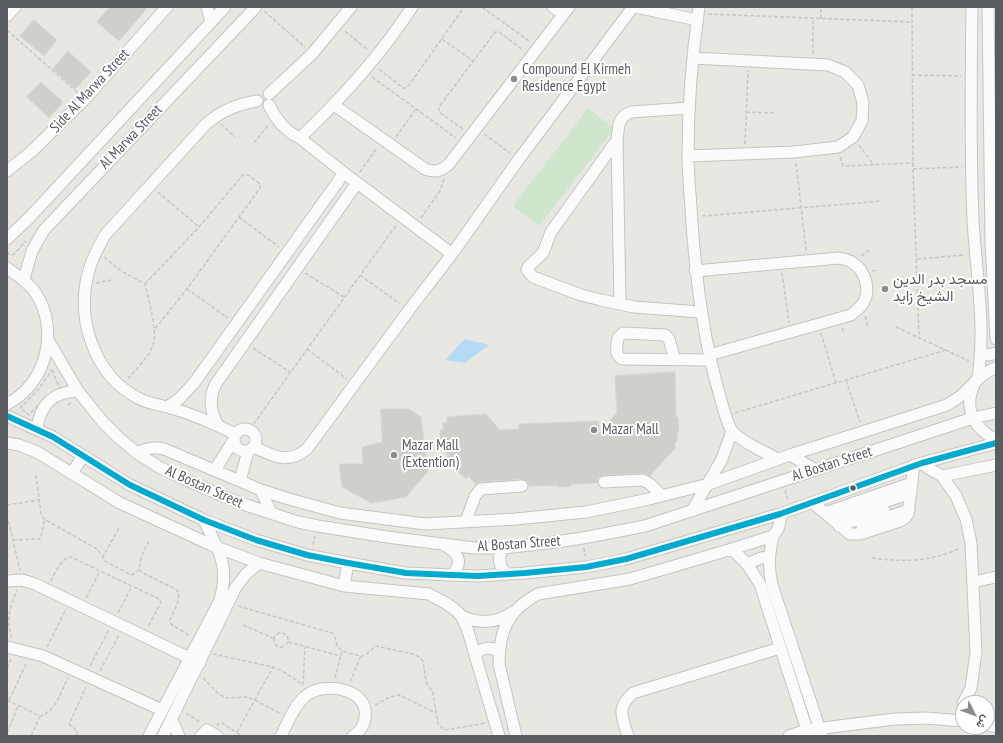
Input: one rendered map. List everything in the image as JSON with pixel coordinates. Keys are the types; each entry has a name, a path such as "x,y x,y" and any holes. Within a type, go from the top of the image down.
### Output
{"street":[{"path":"7,16 15,7"},
{"name":"Side Al Marwa Street","path":"7,171 31,152 85,99 167,7"},
{"path":"208,7 211,22"},
{"name":"Al Marwa Street","path":"7,239 39,207 225,7"},
{"name":"Al Marwa Street","path":"24,279 32,251 37,240 52,220 256,7"},
{"path":"269,100 312,54 351,7"},
{"path":"300,138 334,105 370,64 412,7"},
{"path":"334,105 425,169 431,172 444,169 566,11 553,7"},
{"path":"452,254 355,182 300,138 291,133 275,116 269,100 262,93 257,97 257,101 234,106 214,117 206,124 105,235 97,250 88,274 84,295 85,317 90,338 98,358 106,370 122,387 139,399 218,425 234,437 235,446 243,451 251,449 286,458 301,454 307,449 355,385 409,310 452,254 519,159 633,7"},
{"path":"636,7 698,14 689,108 688,156 695,271 700,312 709,357 726,416 732,431 754,447 778,459"},
{"path":"972,7 970,76 971,167 975,254 981,330 981,353 980,366 969,400 973,418 978,426 996,440"},
{"path":"988,7 996,339"},
{"path":"688,156 794,152 838,147 853,137 862,121 863,103 858,85 845,72 828,65 693,58"},
{"path":"620,304 617,140 621,118 625,114 631,112 689,108"},
{"path":"617,140 551,232 543,253 529,266 527,270 533,277 581,295 649,309 700,312"},
{"path":"167,407 190,389 344,173"},
{"path":"972,182 993,181"},
{"path":"218,425 212,412 211,398 215,385 355,182"},
{"path":"675,360 669,338 665,335 623,334 618,338 616,353 617,356 622,358 675,360 709,357 851,315 861,307 865,298 867,284 862,271 853,262 839,258 695,271"},
{"path":"7,268 24,279 35,292 43,307 48,323 48,340 44,364 32,384 15,400 7,404"},
{"path":"262,288 275,298"},
{"name":"Al Bostan Street","path":"48,340 78,392 102,421 137,453 159,467 225,497 298,522 474,548 503,548 583,538 645,526 973,418 996,413"},
{"path":"981,353 989,355 996,353"},
{"path":"137,453 146,448 160,448 261,490 340,513 425,524 516,519 586,512 709,484 790,455 947,405 962,395 986,372 996,368"},
{"path":"37,429 38,419 42,409 49,401 58,395 68,392 78,392"},
{"name":"Al Bostan Street","path":"7,416 37,429 63,443 130,485 204,520 256,540 309,556 406,573 478,576 586,567 626,559 785,512 918,464 996,443"},
{"path":"215,470 234,437 243,428 250,429 254,432 256,442 251,449 240,481"},
{"path":"692,511 709,484 722,459 732,431"},
{"path":"7,443 19,445 37,452 120,503 216,547 259,563 344,586 429,594 453,609 461,616 474,621 489,622 503,618 515,611"},
{"path":"790,455 816,470"},
{"path":"72,473 83,456"},
{"path":"812,503 855,535 860,534 905,518 908,514 918,464 942,476 956,496 966,519 971,543 976,652 971,688 967,695"},
{"path":"942,476 996,464"},
{"path":"604,482 643,480 650,484 661,495"},
{"path":"466,521 475,496 481,489 522,486"},
{"path":"261,490 271,513"},
{"path":"836,522 911,497"},
{"path":"836,522 911,497"},
{"path":"785,512 778,529 772,536 768,556 769,571 772,585 821,732"},
{"path":"163,736 172,720 195,664 198,641 220,600 224,586 222,559 204,520"},
{"path":"516,736 499,664 499,652 500,639 506,624 524,601 538,594 630,579 772,536"},
{"path":"442,544 451,548 458,556 458,566 452,575"},
{"path":"503,548 500,555 500,564 507,574"},
{"path":"732,549 748,564 760,584 808,733"},
{"path":"748,564 768,556"},
{"path":"149,736 162,710 205,652 236,587 246,574 259,563"},
{"path":"344,586 348,563"},
{"path":"567,569 570,588"},
{"path":"973,582 996,577"},
{"path":"7,581 22,580 46,588 144,636 195,664"},
{"path":"461,616 467,628 499,736"},
{"path":"11,648 43,656 162,710"},
{"path":"475,656 477,652 484,648 492,648 499,652"},
{"path":"628,736 621,716 622,707 626,699 633,693 780,648"},
{"path":"281,736 302,699 311,692 322,688 333,688 346,692 355,695 361,701 365,710 366,718 364,726 353,736"},
{"path":"789,736 896,719 926,718 955,720"},
{"path":"172,720 179,736"},
{"path":"201,736 207,730 217,736"}],"path":[{"path":"260,7 312,54"},
{"path":"370,64 402,88 407,88 462,10 462,7"},
{"path":"482,7 488,11 568,94"},
{"path":"488,11 491,7"},
{"path":"821,7 821,18"},
{"path":"912,7 913,169 919,338"},
{"path":"698,14 912,22"},
{"path":"812,64 813,18"},
{"path":"337,25 370,64 416,109 519,159"},
{"path":"7,30 85,99"},
{"path":"471,135 439,112 438,109 495,32 531,56"},
{"path":"442,39 473,61"},
{"path":"745,154 748,61"},
{"path":"912,75 970,76"},
{"path":"355,182 416,109"},
{"path":"746,112 775,113"},
{"path":"254,143 275,116"},
{"path":"214,117 235,137"},
{"path":"853,137 874,165"},
{"path":"794,152 807,260"},
{"path":"843,166 913,162"},
{"path":"913,169 971,167"},
{"path":"415,227 440,192 444,169"},
{"path":"145,284 199,227 245,174 260,184 261,186 187,289 154,330"},
{"path":"150,186 199,227"},
{"path":"692,217 882,201"},
{"path":"239,217 287,252"},
{"path":"250,429 402,217"},
{"path":"97,250 121,271 145,284"},
{"path":"917,259 975,254"},
{"path":"780,263 790,332"},
{"path":"297,267 344,297"},
{"path":"360,276 409,310"},
{"path":"86,284 111,280"},
{"path":"122,387 150,351 155,340 145,284"},
{"path":"187,289 236,324"},
{"path":"896,327 980,366"},
{"path":"821,334 836,383"},
{"path":"244,342 290,372"},
{"path":"307,349 355,385"},
{"path":"726,416 946,350"},
{"path":"846,380 864,431"},
{"path":"36,475 41,514 44,519 97,549 102,558 131,576 139,569 139,564 149,541"},
{"path":"782,481 785,512"},
{"path":"7,505 39,500"},
{"path":"7,515 8,528 13,540 22,580 8,610 11,648"},
{"path":"13,540 40,538 44,526 44,519"},
{"path":"309,556 318,526"},
{"path":"7,532 8,528"},
{"path":"102,558 119,528"},
{"path":"583,538 586,567"},
{"path":"872,558 899,561 926,559 952,552 971,543"},
{"path":"46,588 63,560 71,557 159,599 161,602 144,636"},
{"path":"139,569 141,572 177,590 179,600 170,620 171,624 198,641"},
{"path":"82,606 100,571"},
{"path":"43,656 70,601"},
{"path":"228,603 332,632 335,635 337,645 342,651 364,656 376,646 413,654 423,661 426,682 433,693 438,724 445,730 495,722"},
{"path":"243,625 274,638"},
{"path":"78,736 74,728 69,724 123,626"},
{"path":"274,638 278,634 283,634 287,637 288,642"},
{"path":"274,638 275,644 279,647 284,646 288,642"},
{"path":"288,642 340,656"},
{"path":"205,652 273,667 284,672 303,685 305,647"},
{"path":"333,688 342,651"},
{"path":"31,653 8,701 40,716 47,714 53,708 72,669"},
{"path":"346,692 361,656"},
{"path":"195,664 218,693 226,698 246,697 255,700 290,719"},
{"path":"237,732 273,667"},
{"path":"365,710 390,697 399,695 436,713"},
{"path":"7,733 18,706"},
{"path":"31,736 40,716"}],"green space":[{"path":"588,108 614,129 539,226 513,206"}],"water":[{"path":"465,339 489,345 465,363 445,360"}],"building":[{"path":"110,7 148,7 119,41 97,22"},
{"path":"34,20 57,40 44,56 20,36"},
{"path":"68,51 91,72 75,89 53,69"},
{"path":"41,82 63,102 49,118 27,97"},
{"name":"Mazar Mall","path":"675,372 676,418 678,417 679,432 677,432 677,441 674,444 676,447 650,476 643,473 604,475 598,478 597,483 571,484 571,486 557,487 557,485 529,486 528,482 521,479 480,482 476,484 468,476 466,479 443,459 449,455 443,451 443,441 440,442 440,430 443,430 443,423 447,423 447,417 486,414 500,430 519,429 519,424 599,421 599,434 617,412 615,376"},
{"name":"Mazar Mall (Extention)","path":"381,409 409,409 421,417 428,471 406,497 371,503 342,487 339,464 363,464 362,447 382,442"}],"transit line":[{"path":"7,416 53,437 130,485 204,520 256,540 307,555 406,573 478,576 586,567 626,559 780,514 922,463 996,443"}],"place":[{"name":"Compound El Kirmeh Residence Egypt","path":"514,79"},
{"name":"مسجد بدر الدين الشيخ زايد","path":"885,289"},
{"name":"Mazar Mall","path":"594,430"},
{"name":"Mazar Mall (Extention)","path":"394,455"}]}
